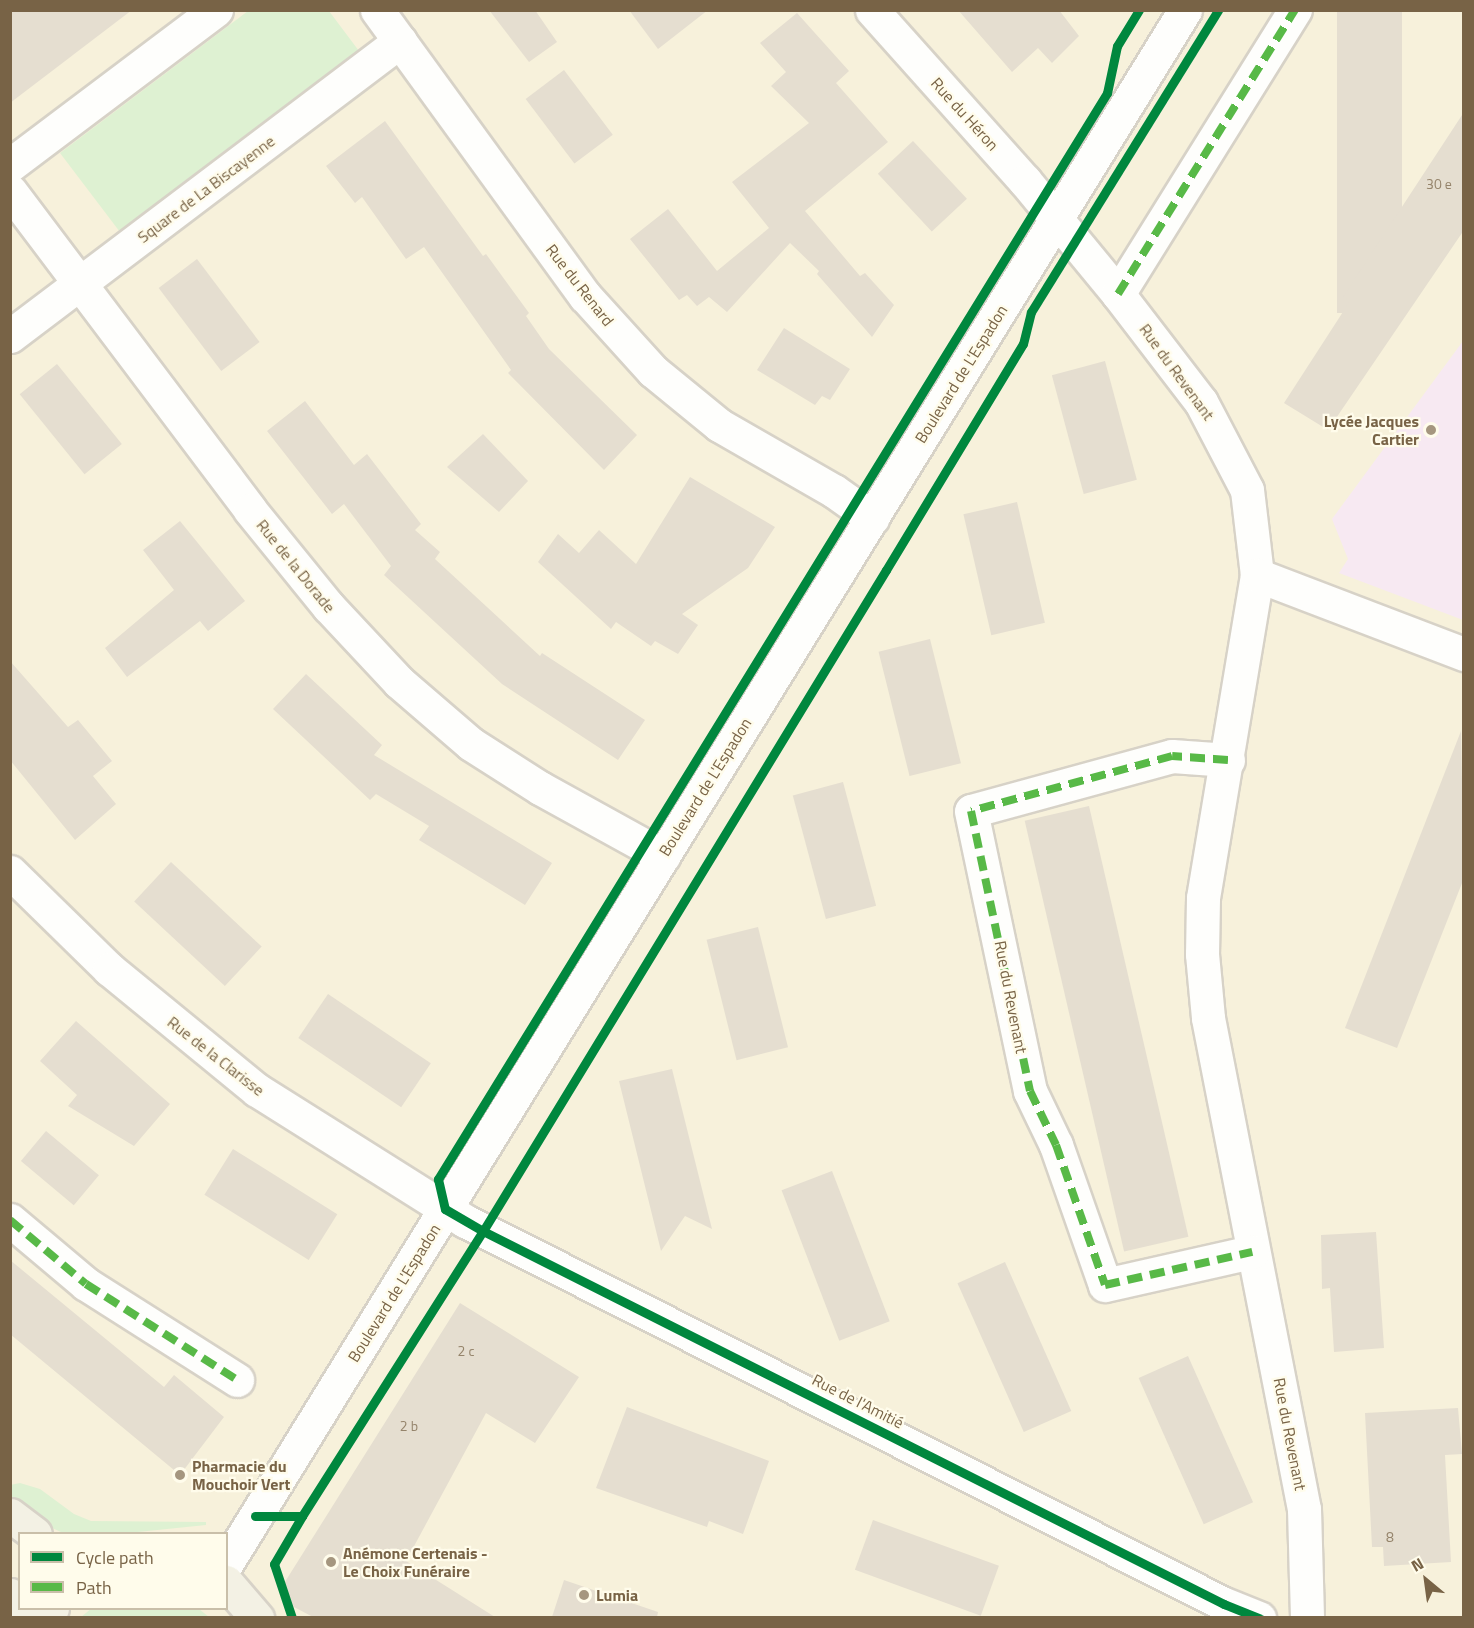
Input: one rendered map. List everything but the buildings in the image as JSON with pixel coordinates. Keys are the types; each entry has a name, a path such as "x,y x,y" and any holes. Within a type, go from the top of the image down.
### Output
{"main road":[{"path":"10,1515 34,1532"},
{"path":"228,1584 257,1617"}],"street":[{"path":"10,165 216,10"},
{"name":"Rue du Renard","path":"377,10 585,296 653,371 719,425 834,491 872,518"},
{"name":"Rue du Héron","path":"872,10 1056,219"},
{"name":"Boulevard de L'Espadon","path":"228,1561 1185,10"},
{"path":"1118,294 1295,10"},
{"name":"Square de La Biscayenne","path":"10,336 400,42"},
{"name":"Rue de la Dorade","path":"10,191 80,284 103,309 250,510 328,606 399,682 471,744 540,788 663,856"},
{"name":"Rue du Revenant","path":"1056,219 1118,294 1216,425 1247,490 1257,575 1203,898 1202,954 1208,1018 1304,1509 1307,1617"},
{"path":"1257,575 1464,654"},
{"name":"Rue du Revenant","path":"1227,760 1172,756 971,811 1030,1091 1056,1146 1104,1285 1252,1252"},
{"name":"Rue de la Clarisse","path":"10,872 109,969 257,1090 446,1209"},
{"name":"Rue de l'Amitié","path":"446,1209 483,1231 1224,1604 1259,1617"},
{"path":"10,1220 86,1284 237,1380"}],"shaded area":[{"path":"11,11 1463,11 1463,1617 11,1618"},
{"name":"Lycée Jacques Cartier","path":"1463,341 1463,620 1339,573 1348,559 1332,519"}],"green space":[{"path":"248,11 329,11 362,55 123,236 60,153"},
{"path":"20,1483 40,1489 74,1514 91,1521 206,1522 206,1525 138,1532 61,1532 41,1523 11,1499 10,1485"},
{"path":"90,1610 200,1610 209,1617 81,1617"}],"marked path":[{"path":"1118,294 1295,10"},
{"path":"1228,760 1172,756 971,811 1030,1091 1056,1145 1105,1285 1252,1252"},
{"path":"10,1220 86,1284 237,1380"}],"cycle path":[{"path":"1139,10 1117,46 1107,93 438,1179 445,1209 483,1231 1224,1604 1259,1618"},
{"path":"255,1516 302,1516 483,1231 886,570 1023,344 1031,312 1218,10"},
{"path":"292,1618 274,1564 302,1516"}],"place":[{"name":"Lycée Jacques Cartier","path":"1431,430"},
{"name":"Pharmacie du Mouchoir Vert","path":"180,1475"},
{"name":"Anémone Certenais - Le Choix Funéraire","path":"331,1562"},
{"name":"Lumia","path":"584,1595"}]}
